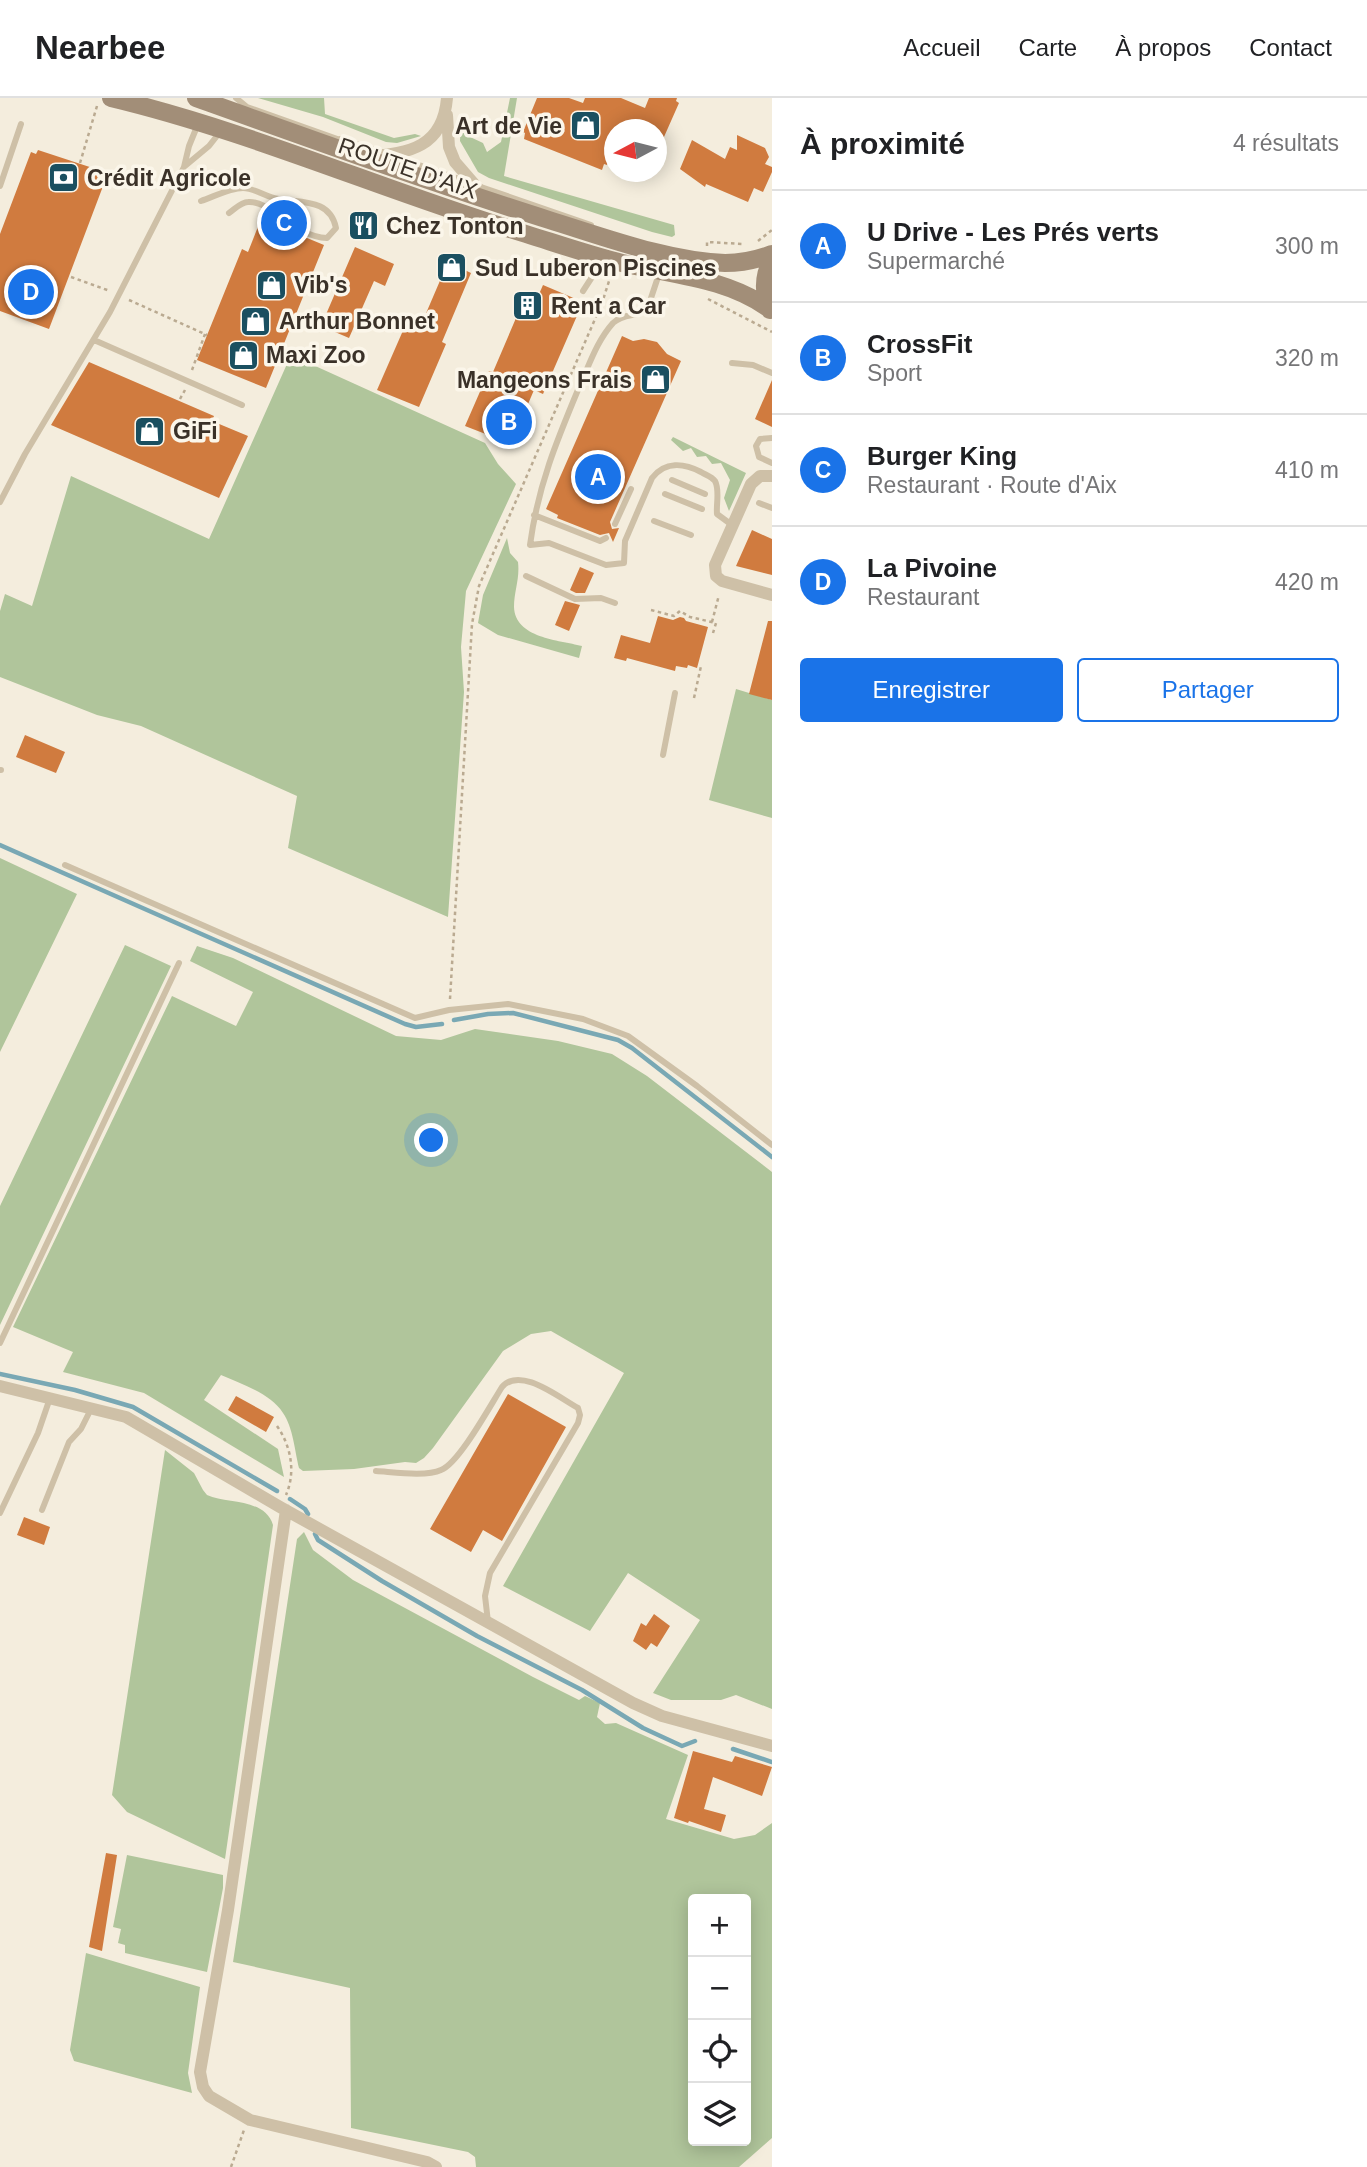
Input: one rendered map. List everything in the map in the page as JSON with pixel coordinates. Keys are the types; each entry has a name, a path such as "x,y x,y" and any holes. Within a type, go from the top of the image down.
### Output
{"main road":[{"name":"ROUTE D'AIX","path":"111,98 199,122 522,233 610,260 730,287 751,296 770,310"},
{"name":"ROUTE D'AIX","path":"196,98 487,200 637,246 722,263 743,263 772,254"},
{"path":"770,310 764,289 767,270 772,260"}],"street":[{"path":"364,158 391,155 422,145 443,124 447,103"},
{"path":"447,103 449,147 455,162 487,200"},
{"path":"772,476 760,476 751,484 715,565 716,576 722,581 772,595"},
{"path":"0,1386 126,1417 488,1624 633,1703 662,1716 772,1746"},
{"path":"283,1508 228,1910 200,2072 209,2096 243,2116 427,2162 436,2167"}],"lane":[{"path":"236,98 247,107 585,222 637,246"},
{"path":"0,502 25,454 120,294 184,167 199,122"},
{"path":"0,186 22,124"},
{"path":"184,167 209,146 221,130"},
{"path":"340,139 364,158"},
{"path":"201,201 242,188 279,199 309,201 328,211 336,228 327,238 317,238 290,225 267,208 249,202 229,213"},
{"path":"583,290 610,260"},
{"path":"660,272 647,310 615,320 600,339 548,462 534,515 530,545 549,543 606,565 624,563 625,541 652,478 658,470 671,465 688,465 712,478 716,484 718,514 722,520 733,525"},
{"path":"94,340 242,405"},
{"path":"732,363 753,365 772,373"},
{"path":"772,438 760,439 755,446 759,457 772,463"},
{"path":"672,480 705,494"},
{"path":"615,524 631,489"},
{"path":"665,494 702,509"},
{"path":"759,503 772,508"},
{"path":"534,515 600,541 606,538"},
{"path":"654,521 691,535"},
{"path":"526,576 575,599 601,598 615,603"},
{"path":"663,755 675,693"},
{"path":"65,865 415,1018 449,1010 508,1004 583,1019 628,1036 772,1145"},
{"path":"0,1343 179,963"},
{"path":"376,1471 433,1473 443,1470 458,1454 507,1381 526,1379 578,1408 578,1423 490,1573 485,1597 488,1624"},
{"path":"0,1513 38,1433 51,1397"},
{"path":"42,1510 69,1442 81,1429 92,1407"}],"path":[{"path":"80,163 99,98"},
{"path":"449,1010 475,603 479,586 602,303 610,260"},
{"path":"71,276 120,294 206,334 180,399"},
{"path":"707,299 772,332"},
{"path":"712,622 722,581"},
{"path":"651,610 674,616 680,611 690,617 716,623 713,633"},
{"path":"694,698 701,666"},
{"path":"276,1426 286,1439 292,1472 283,1508"},
{"path":"231,2167 244,2130 243,2116"}],"green space":[{"path":"258,98 324,98 325,114 394,138 415,134 421,136 397,143 386,142 323,117"},
{"path":"510,98 517,98 504,176 674,225 675,235 672,237 652,232 478,172 460,141 461,115 466,115 468,136 483,143 487,152 501,142"},
{"path":"291,355 485,443 498,464 516,484 466,591 461,647 464,692 448,917 288,848 297,796 141,726 97,715 0,677 0,611 5,594 32,606 71,476 209,539"},
{"path":"673,437 746,473 729,511 724,498 730,480 721,463 712,464 706,456 697,457 691,448 683,451 671,440"},
{"path":"507,538 510,553 518,562 514,607 516,617 522,625 540,636 582,646 579,658 498,635 478,623 483,595"},
{"path":"736,689 772,700 772,818 709,800"},
{"path":"0,858 77,894 0,1052"},
{"path":"125,945 171,966 0,1325 0,1206"},
{"path":"197,946 233,958 396,1036 441,1040 475,1029 558,1041 612,1054 647,1076 772,1172 772,1709 736,1695 721,1700 671,1700 653,1693 700,1620 628,1573 590,1631 503,1586 624,1373 551,1331 531,1334 503,1351 433,1448 416,1463 303,1471 299,1468 289,1425 278,1406 255,1390 221,1375 204,1400 278,1449 284,1477 144,1393 63,1372 73,1352 13,1327 172,996 236,1026 253,992 190,961"},
{"path":"165,1450 194,1473 207,1495 254,1506 269,1516 273,1525 225,1859 127,1812 112,1795"},
{"path":"304,1532 313,1550 353,1580 579,1700 585,1696 600,1703 597,1717 605,1724 616,1723 688,1755 666,1819 734,1839 755,1835 772,1823 772,2138 739,2167 476,2167 475,2157 468,2152 351,2128 350,1988 233,1962 297,1539"},
{"path":"127,1855 223,1875 223,1888 207,1972 125,1953 125,1945 118,1943 121,1929 113,1927"},
{"path":"86,1953 200,1987 188,2073 192,2093 74,2061 70,2050"}],"building":[{"path":"537,98 569,98 583,103 585,98 621,98 645,108 649,98 677,98 679,103 667,130 667,119 604,119 602,170 524,139 523,132"},
{"path":"737,135 765,148 769,157 765,164 772,167 763,192 754,188 748,202 706,184 705,187 680,169 692,140 725,159 730,147 737,150"},
{"path":"38,150 108,173 49,329 0,311 0,234 31,152 36,154"},
{"path":"261,219 324,245 266,388 197,360 242,249 248,252"},
{"path":"355,247 394,264 385,286 374,281 349,338 321,326"},
{"path":"448,262 471,273 442,342 446,344 419,407 377,390 405,326 418,332"},
{"path":"543,285 583,302 543,394 534,390 511,444 465,426 489,371 493,372 525,297 536,301"},
{"path":"622,336 633,341 644,339 657,342 667,354 681,361 610,522 612,529 619,528 613,542 609,533 600,535 557,518 558,515 546,509"},
{"name":"GiFi","path":"89,362 214,416 212,421 248,436 219,498 51,425"},
{"path":"772,380 772,427 755,419"},
{"path":"752,530 772,539 772,575 736,566"},
{"path":"580,567 594,573 585,593 570,590"},
{"path":"565,601 580,605 569,631 555,625"},
{"path":"658,616 673,620 680,617 708,627 697,668 688,665 687,668 676,666 675,671 627,658 626,661 614,658 621,635 650,643"},
{"path":"768,621 772,621 772,700 749,694"},
{"path":"25,735 65,752 56,773 16,757"},
{"path":"508,1394 566,1427 502,1541 483,1530 471,1552 430,1529"},
{"path":"236,1396 274,1417 266,1432 228,1410"},
{"path":"24,1517 50,1527 44,1545 17,1535"},
{"path":"654,1614 670,1626 657,1647 651,1643 646,1650 633,1641 641,1623 646,1626"},
{"path":"693,1751 732,1762 735,1756 772,1767 762,1796 713,1777 704,1809 726,1815 721,1832 674,1818"},
{"path":"106,1853 117,1855 102,1951 89,1947"}],"waterway":[{"path":"0,845 405,1024 416,1027 442,1024"},
{"path":"454,1020 513,1013 618,1040 772,1157"},
{"path":"0,1374 75,1390 133,1407 277,1491"},
{"path":"290,1499 308,1514"},
{"path":"315,1534 318,1540 382,1581 477,1636 582,1690 643,1728 682,1746 695,1741"},
{"path":"733,1749 772,1762"}],"place":[{"name":"Art de Vie","path":"585,126"},
{"name":"Crédit Agricole","path":"64,178"},
{"name":"Burger King","path":"284,223"},
{"name":"Chez Tonton","path":"363,226"},
{"name":"Sud Luberon Piscines","path":"452,268"},
{"name":"Vib's","path":"271,285"},
{"name":"La Pivoine","path":"31,292"},
{"name":"Rent a Car","path":"528,306"},
{"name":"Arthur Bonnet","path":"256,321"},
{"name":"Maxi Zoo","path":"243,355"},
{"name":"Mangeons Frais","path":"655,380"},
{"name":"CrossFit","path":"509,422"},
{"name":"GiFi","path":"150,431"},
{"name":"U Drive - Les Prés verts","path":"598,477"}]}
